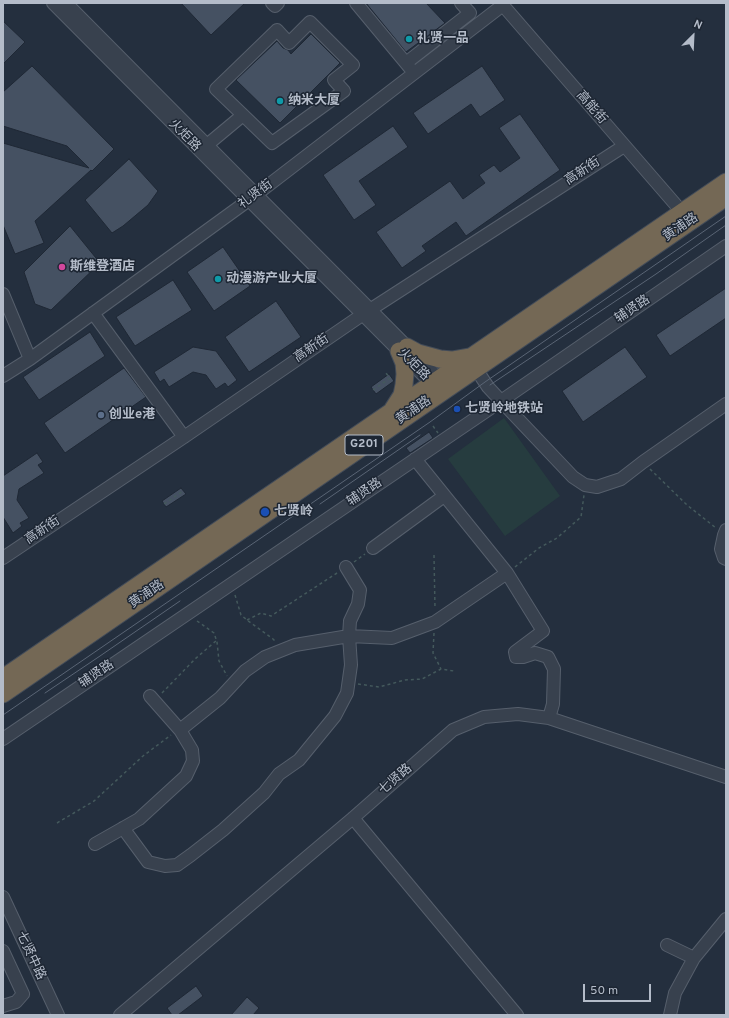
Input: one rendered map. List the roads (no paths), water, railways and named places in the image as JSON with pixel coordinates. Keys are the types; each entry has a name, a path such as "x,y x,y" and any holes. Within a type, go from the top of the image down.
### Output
{"highway":[{"name":"黄浦路","path":"475,362 682,212 726,182"},
{"name":"黄浦路","path":"3,678 392,411 475,362 726,197"},
{"path":"392,411 402,395 404,385 405,374 403,349 440,360 463,358 475,362"},
{"name":"黄浦路","path":"3,694 437,385"}],"street":[{"name":"火炬路","path":"53,3 252,198 437,385"},
{"name":"火炬路","path":"66,3 207,146 252,198"},
{"path":"272,3 275,6 278,3"},
{"path":"356,3 415,73"},
{"path":"406,63 470,13 461,3"},
{"name":"礼贤街","path":"3,376 30,359 252,198 502,4"},
{"name":"高能街","path":"502,4 682,212"},
{"path":"310,22 352,64 334,80 344,92 272,144 243,115 216,89 277,30 289,43 310,22"},
{"path":"207,146 243,115"},
{"name":"高新街","path":"3,558 184,437 366,312 624,146"},
{"name":"辅贤路","path":"3,738 415,460 726,246"},
{"path":"3,294 30,359"},
{"path":"93,313 184,437"},
{"path":"475,362 488,386 501,401 573,477 585,485 597,487 621,479 726,404"},
{"path":"415,460 507,573 542,631 515,652 516,657 523,657 535,653 548,658 554,669 553,704 549,718"},
{"path":"373,548 444,496"},
{"path":"725,533 721,549 726,560"},
{"path":"123,828 148,862 165,866 177,865 223,830 264,793 279,774 299,760 334,716 347,693 351,665 349,636 350,621 358,604 360,590 346,567"},
{"path":"180,730 220,698 245,670 265,657 295,646 349,636 392,638 435,622 507,573"},
{"path":"95,844 139,819 186,776 193,761 192,750 180,730 152,699"},
{"name":"七贤路","path":"120,1015 353,818 453,730 484,717 518,714 549,718 726,777"},
{"path":"353,818 517,1015"},
{"name":"七贤中路","path":"3,897 58,1015"},
{"path":"670,1015 675,993 694,958 726,919"},
{"path":"667,945 694,958"},
{"path":"3,951 23,994 16,1002 3,1006"}],"tram line":[{"path":"3,715 430,422 485,382 726,216"},
{"path":"490,385 656,274 726,225"},
{"path":"320,504 420,435"},
{"path":"45,693 180,601"}],"place":[{"name":"礼贤一品","path":"409,39"},
{"name":"纳米大厦","path":"280,101"},
{"name":"斯维登酒店","path":"62,267"},
{"name":"动漫游产业大厦","path":"218,279"},
{"name":"七贤岭地铁站","path":"457,409"},
{"name":"创业e港","path":"101,415"},
{"name":"七贤岭","path":"265,512"}]}
